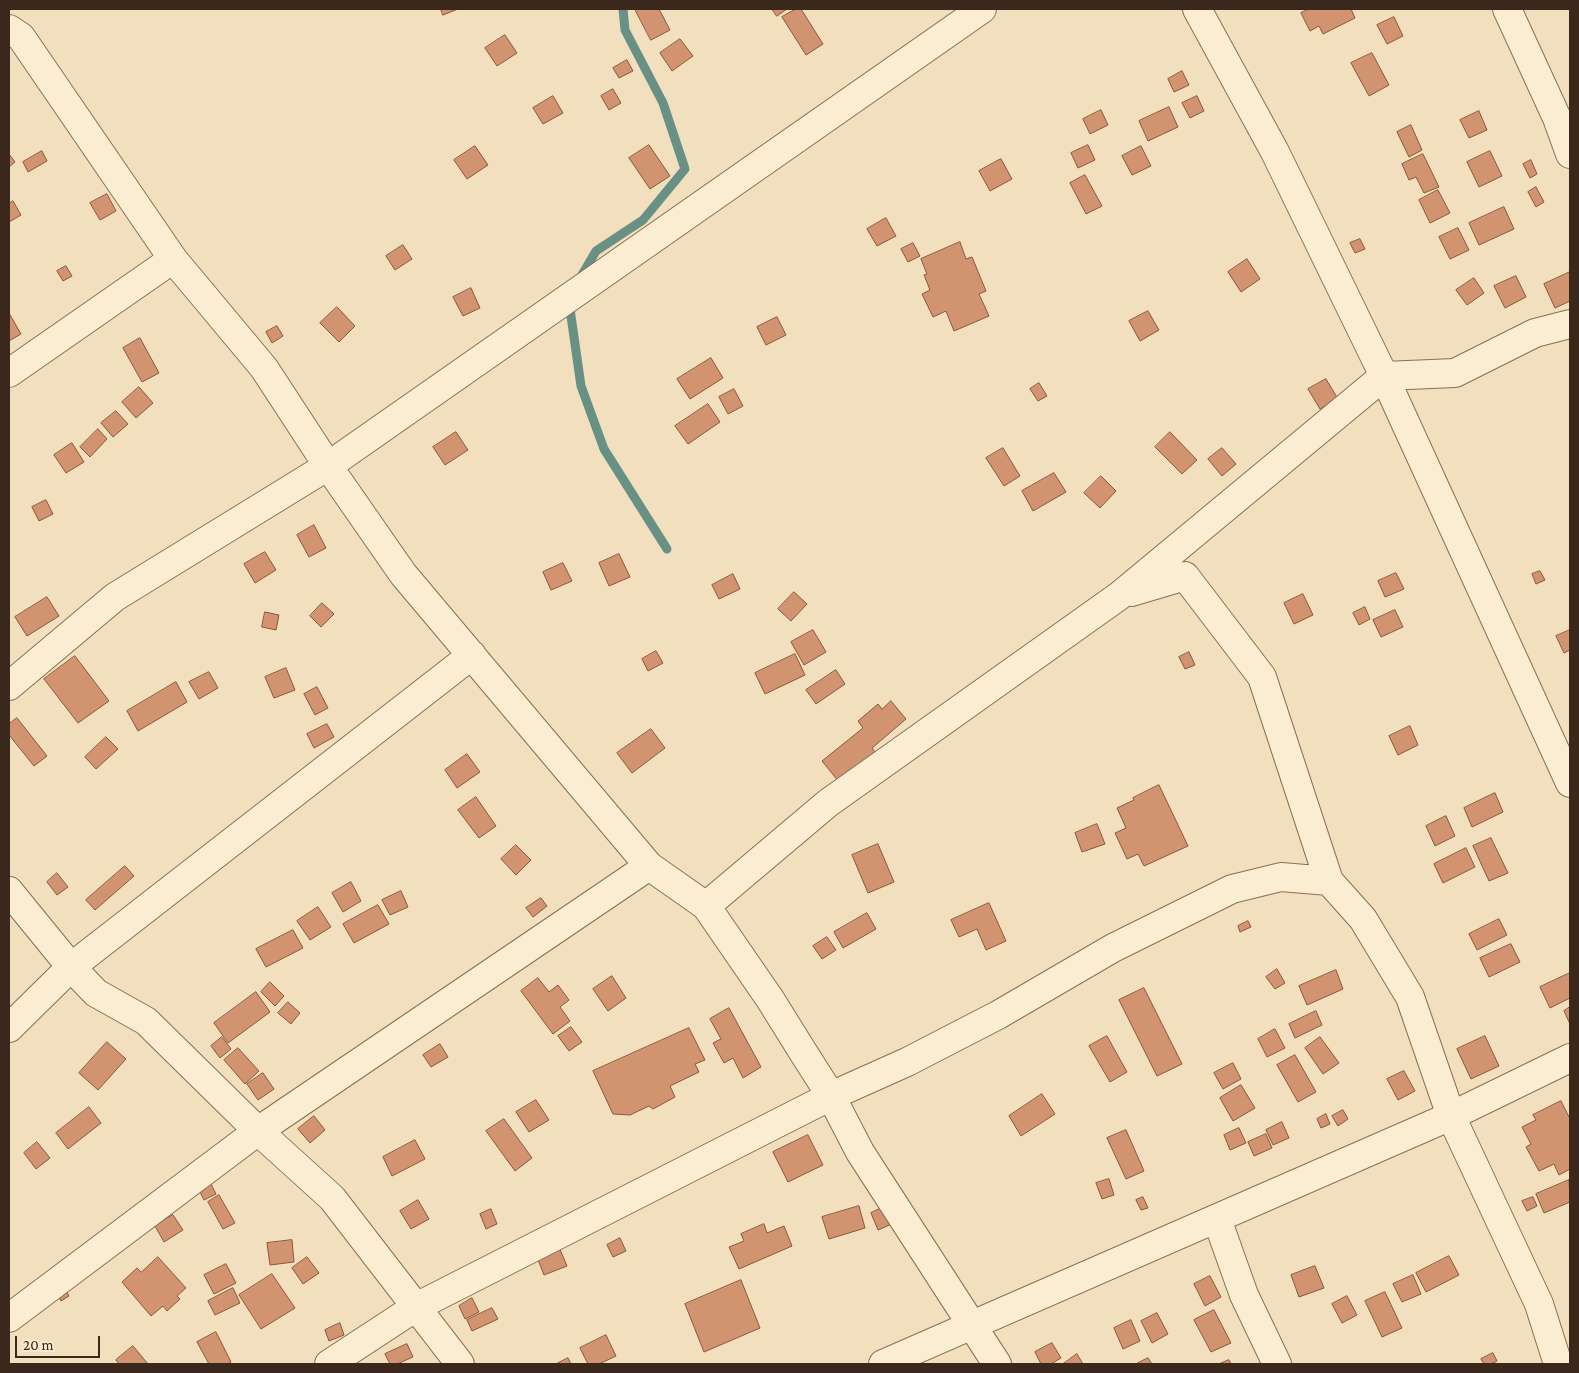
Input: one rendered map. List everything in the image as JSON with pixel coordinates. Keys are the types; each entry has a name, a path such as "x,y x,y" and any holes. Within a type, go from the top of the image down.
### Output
{"street":[{"path":"9,12 13,9"},
{"path":"9,686 115,597 328,466 982,9"},
{"path":"1197,9 1275,152 1384,376 1569,779"},
{"path":"1507,9 1564,115 1570,154"},
{"path":"9,29 21,37 173,259 264,368 328,466 404,574 649,866 706,906 770,999 831,1096 860,1152 997,1364"},
{"path":"9,373 173,259"},
{"path":"706,906 828,803 1119,596 1384,376 1455,373 1535,333 1570,324"},
{"path":"1119,596 1185,576 1262,677 1329,881 1363,919 1410,997 1451,1116 1540,1304 1558,1364"},
{"path":"9,1028 70,966 472,655"},
{"path":"9,1318 258,1131 649,866"},
{"path":"329,1364 416,1307 831,1096 906,1062 998,1016 1113,948 1232,889 1281,877 1329,881"},
{"path":"9,891 70,966 96,993 146,1021 258,1131 332,1198 460,1364"},
{"path":"883,1364 1451,1116 1570,1058"},
{"path":"1216,1219 1244,1295 1277,1364"}],"building":[{"path":"441,9 458,9 443,15"},
{"path":"635,9 659,9 670,30 651,40"},
{"path":"772,9 787,9 777,16"},
{"path":"796,9 801,9 823,44 806,55 782,17"},
{"path":"1309,9 1351,9 1355,18 1323,34 1319,26 1310,31 1301,13"},
{"path":"1394,17 1403,36 1387,44 1377,25"},
{"path":"505,35 517,53 497,66 485,48"},
{"path":"680,39 693,56 672,71 660,53"},
{"path":"1372,53 1389,85 1369,96 1351,63"},
{"path":"627,60 633,71 619,78 613,68"},
{"path":"1182,71 1189,85 1174,92 1168,79"},
{"path":"613,89 621,103 609,110 601,96"},
{"path":"553,96 563,113 543,124 533,108"},
{"path":"1197,96 1204,111 1190,118 1182,103"},
{"path":"1169,107 1178,127 1148,141 1139,121"},
{"path":"1101,110 1108,125 1090,134 1083,119"},
{"path":"1479,111 1487,130 1469,138 1460,120"},
{"path":"1411,125 1422,150 1409,157 1397,132"},
{"path":"649,145 670,176 650,189 629,158"},
{"path":"1088,145 1095,160 1078,168 1071,153"},
{"path":"475,146 488,165 467,179 454,160"},
{"path":"1141,146 1151,166 1132,175 1122,156"},
{"path":"42,151 47,161 28,172 23,162"},
{"path":"1490,151 1502,176 1479,187 1467,162"},
{"path":"9,154 15,162 9,167"},
{"path":"1423,154 1439,187 1424,193 1416,177 1409,180 1402,164"},
{"path":"1001,159 1012,179 990,191 979,171"},
{"path":"1531,160 1537,174 1530,178 1523,164"},
{"path":"1085,175 1102,206 1086,214 1070,183"},
{"path":"1536,187 1544,202 1536,207 1528,192"},
{"path":"1438,190 1450,213 1430,223 1419,200"},
{"path":"107,194 116,211 100,220 90,203"},
{"path":"13,201 21,215 9,222 9,204"},
{"path":"1504,207 1514,229 1479,245 1469,223"},
{"path":"886,218 896,236 877,246 867,229"},
{"path":"1458,228 1469,250 1450,259 1439,237"},
{"path":"1360,239 1365,249 1355,253 1350,243"},
{"path":"960,242 966,259 972,257 986,291 979,294 989,316 954,331 946,311 933,317 922,294 930,290 924,275 927,274 921,259"},
{"path":"913,243 920,256 908,262 901,249"},
{"path":"403,245 412,259 395,270 386,256"},
{"path":"1247,259 1260,279 1241,292 1228,272"},
{"path":"66,266 72,276 63,281 57,271"},
{"path":"1570,272 1570,301 1555,308 1544,284"},
{"path":"1516,276 1526,297 1505,308 1494,286"},
{"path":"1474,278 1484,293 1467,305 1456,290"},
{"path":"471,288 480,308 463,316 453,297"},
{"path":"337,307 355,326 339,342 320,323"},
{"path":"1148,311 1159,330 1140,341 1129,321"},
{"path":"9,313 21,334 9,341"},
{"path":"777,317 786,335 766,345 757,327"},
{"path":"277,326 283,336 272,343 266,332"},
{"path":"140,338 159,373 142,382 123,348"},
{"path":"711,358 723,378 690,399 677,379"},
{"path":"1326,379 1338,399 1320,409 1308,389"},
{"path":"1039,383 1047,396 1038,401 1030,389"},
{"path":"139,387 153,403 136,418 122,402"},
{"path":"734,389 743,406 728,414 719,397"},
{"path":"708,404 720,422 688,444 675,426"},
{"path":"116,411 128,424 113,437 101,423"},
{"path":"98,429 107,439 90,457 80,447"},
{"path":"456,432 468,450 445,465 433,447"},
{"path":"1170,432 1197,460 1182,474 1155,447"},
{"path":"72,443 84,462 66,473 54,455"},
{"path":"1003,448 1020,476 1004,486 986,458"},
{"path":"1222,448 1236,464 1222,476 1208,459"},
{"path":"1054,473 1066,492 1033,511 1022,491"},
{"path":"1101,476 1116,491 1100,508 1084,493"},
{"path":"46,500 53,514 39,521 32,507"},
{"path":"314,525 326,548 309,557 297,535"},
{"path":"265,552 276,570 255,583 244,564"},
{"path":"619,554 630,577 609,586 599,563"},
{"path":"563,563 572,581 551,590 543,572"},
{"path":"1540,571 1545,580 1536,584 1532,574"},
{"path":"1396,573 1404,589 1385,597 1378,581"},
{"path":"733,574 740,589 719,599 712,585"},
{"path":"794,592 807,604 791,621 778,609"},
{"path":"1303,594 1313,615 1294,624 1284,603"},
{"path":"47,597 59,616 27,636 15,617"},
{"path":"322,603 334,614 321,627 310,616"},
{"path":"1365,607 1370,619 1359,625 1353,613"},
{"path":"1395,610 1403,627 1381,637 1373,620"},
{"path":"265,612 279,615 276,630 262,627"},
{"path":"813,630 826,652 804,665 791,642"},
{"path":"1570,630 1570,650 1564,653 1556,636"},
{"path":"656,651 663,663 648,671 642,659"},
{"path":"1189,652 1195,665 1185,669 1179,657"},
{"path":"795,654 805,675 765,694 755,673"},
{"path":"75,656 109,701 78,723 44,679"},
{"path":"286,668 295,690 274,698 265,677"},
{"path":"836,670 845,684 816,704 806,690"},
{"path":"209,672 218,688 199,699 189,682"},
{"path":"176,682 187,702 138,731 127,711"},
{"path":"317,687 328,708 315,715 304,694"},
{"path":"891,701 906,719 872,748 875,752 839,782 822,761 863,728 858,721 878,704 882,709"},
{"path":"17,718 47,756 34,766 9,735 9,724"},
{"path":"327,724 334,737 314,748 307,734"},
{"path":"1410,726 1418,745 1398,755 1389,736"},
{"path":"651,729 665,748 632,773 617,753"},
{"path":"106,737 118,749 96,769 85,757"},
{"path":"467,754 480,772 457,788 445,770"},
{"path":"1159,785 1188,846 1144,866 1138,854 1127,859 1115,833 1126,828 1117,808"},
{"path":"1495,793 1503,812 1472,827 1464,808"},
{"path":"476,797 496,826 479,838 458,810"},
{"path":"1446,816 1455,836 1435,846 1426,826"},
{"path":"1097,824 1105,844 1082,852 1075,833"},
{"path":"1491,838 1508,873 1489,881 1473,846"},
{"path":"878,844 894,882 868,893 852,855"},
{"path":"516,845 531,860 516,875 501,859"},
{"path":"1466,848 1475,867 1443,883 1434,864"},
{"path":"125,866 134,876 95,910 86,900"},
{"path":"57,873 68,887 57,895 47,882"},
{"path":"351,882 361,901 343,912 332,893"},
{"path":"401,891 408,907 390,915 382,900"},
{"path":"541,898 547,906 533,917 526,908"},
{"path":"989,903 1006,941 986,950 977,929 959,937 951,920"},
{"path":"378,905 389,924 354,943 343,924"},
{"path":"318,907 331,927 310,940 297,921"},
{"path":"867,913 876,929 843,948 834,932"},
{"path":"1499,919 1507,935 1477,950 1469,934"},
{"path":"1248,921 1251,927 1240,932 1238,926"},
{"path":"293,930 303,948 266,967 256,949"},
{"path":"827,937 836,950 822,959 813,946"},
{"path":"1511,944 1520,962 1489,977 1480,958"},
{"path":"1277,969 1285,983 1275,989 1266,977"},
{"path":"1336,970 1343,989 1307,1005 1299,986"},
{"path":"1570,973 1570,998 1550,1008 1540,987"},
{"path":"612,976 626,998 608,1011 593,989"},
{"path":"538,978 549,992 558,985 569,1000 560,1007 570,1021 553,1034 521,991"},
{"path":"270,982 284,996 275,1006 261,992"},
{"path":"1144,988 1182,1064 1157,1076 1119,1000"},
{"path":"256,992 270,1012 228,1043 214,1023"},
{"path":"288,1002 300,1013 291,1024 278,1013"},
{"path":"1570,1007 1570,1024 1564,1011"},
{"path":"729,1008 761,1067 743,1078 733,1058 724,1063 713,1043 721,1039 710,1019"},
{"path":"1316,1011 1322,1025 1295,1038 1289,1024"},
{"path":"571,1027 582,1042 569,1051 558,1036"},
{"path":"689,1028 705,1060 695,1064 699,1072 670,1086 675,1097 653,1109 649,1106 630,1115 613,1114 593,1071"},
{"path":"1275,1029 1285,1048 1267,1057 1258,1039"},
{"path":"1107,1036 1127,1072 1110,1082 1089,1046"},
{"path":"1485,1036 1499,1066 1471,1079 1457,1049"},
{"path":"222,1037 231,1049 220,1058 211,1046"},
{"path":"1320,1037 1339,1063 1323,1074 1305,1048"},
{"path":"107,1042 126,1059 98,1090 79,1073"},
{"path":"440,1044 448,1057 431,1067 423,1055"},
{"path":"238,1048 259,1071 245,1084 224,1060"},
{"path":"1295,1055 1316,1092 1298,1102 1277,1065"},
{"path":"1233,1063 1241,1079 1223,1089 1214,1073"},
{"path":"1404,1071 1415,1091 1398,1100 1387,1079"},
{"path":"263,1073 274,1089 258,1100 247,1084"},
{"path":"1241,1085 1255,1108 1233,1121 1220,1098"},
{"path":"1042,1094 1055,1114 1021,1136 1009,1116"},
{"path":"536,1100 549,1120 529,1132 516,1112"},
{"path":"1561,1101 1570,1119 1570,1169 1559,1175 1554,1164 1539,1171 1526,1147 1531,1144 1522,1127 1536,1120 1533,1115"},
{"path":"89,1107 101,1123 68,1149 56,1133"},
{"path":"1343,1110 1348,1119 1338,1126 1332,1116"},
{"path":"1326,1114 1330,1124 1321,1128 1317,1119"},
{"path":"314,1116 325,1130 310,1143 298,1129"},
{"path":"504,1119 532,1158 515,1171 486,1131"},
{"path":"1282,1122 1289,1138 1273,1145 1266,1130"},
{"path":"1239,1128 1246,1143 1230,1150 1224,1135"},
{"path":"1126,1130 1144,1171 1126,1179 1107,1138"},
{"path":"1266,1134 1272,1148 1254,1156 1248,1142"},
{"path":"808,1135 823,1165 788,1182 773,1152"},
{"path":"415,1140 425,1159 392,1176 383,1157"},
{"path":"37,1142 50,1158 36,1169 24,1153"},
{"path":"1109,1179 1114,1195 1102,1199 1096,1183"},
{"path":"1569,1180 1570,1202 1544,1213 1536,1194"},
{"path":"210,1182 216,1194 204,1200 198,1188"},
{"path":"219,1195 235,1223 223,1229 208,1202"},
{"path":"1143,1197 1148,1208 1141,1210 1136,1200"},
{"path":"1533,1197 1537,1206 1527,1211 1522,1201"},
{"path":"418,1200 429,1219 411,1229 400,1211"},
{"path":"859,1206 865,1228 829,1239 822,1217"},
{"path":"886,1206 894,1223 878,1230 871,1213"},
{"path":"491,1209 497,1224 486,1229 480,1214"},
{"path":"173,1215 183,1230 164,1242 155,1226"},
{"path":"764,1224 767,1233 784,1226 792,1246 739,1269 729,1247 744,1241 741,1234"},
{"path":"620,1238 626,1251 613,1257 607,1245"},
{"path":"292,1240 294,1262 270,1265 267,1243"},
{"path":"559,1247 567,1266 544,1275 537,1257"},
{"path":"1449,1256 1459,1275 1426,1292 1416,1273"},
{"path":"158,1257 186,1288 177,1296 180,1299 167,1311 163,1306 151,1316 122,1282 137,1268 141,1272"},
{"path":"307,1257 319,1273 303,1284 292,1268"},
{"path":"226,1264 236,1283 214,1294 204,1275"},
{"path":"1315,1266 1324,1288 1299,1297 1291,1275"},
{"path":"272,1274 295,1308 261,1329 239,1295"},
{"path":"1413,1275 1421,1294 1402,1302 1393,1284"},
{"path":"1210,1276 1221,1297 1205,1306 1194,1284"},
{"path":"741,1280 760,1328 704,1352 685,1304"},
{"path":"65,1288 69,1296 61,1301 56,1292"},
{"path":"233,1288 240,1303 215,1315 208,1301"},
{"path":"1385,1292 1402,1328 1382,1337 1365,1301"},
{"path":"1347,1296 1357,1315 1342,1323 1332,1304"},
{"path":"472,1298 479,1312 465,1319 459,1306"},
{"path":"492,1308 498,1319 472,1331 467,1320"},
{"path":"1214,1310 1231,1343 1211,1352 1194,1320"},
{"path":"1157,1313 1168,1334 1152,1343 1141,1321"},
{"path":"1131,1320 1140,1341 1123,1349 1114,1328"},
{"path":"340,1323 344,1335 329,1341 325,1330"},
{"path":"216,1332 231,1362 227,1364 209,1364 197,1342"},
{"path":"606,1335 616,1356 599,1364 588,1364 580,1348"},
{"path":"1052,1343 1061,1358 1051,1364 1041,1364 1035,1352"},
{"path":"407,1344 413,1357 397,1364 390,1364 385,1354"},
{"path":"133,1346 148,1364 119,1364 116,1360"},
{"path":"1493,1353 1497,1361 1491,1364 1484,1364 1481,1359"},
{"path":"1077,1354 1083,1364 1063,1364"},
{"path":"568,1358 571,1364 556,1364"},
{"path":"1148,1358 1152,1364 1136,1364"},
{"path":"1229,1360 1231,1364 1219,1364"}],"waterway":[{"path":"579,280 596,251 643,220 685,169 663,103 625,30 623,9"},
{"path":"569,302 581,386 604,449 667,549"}]}
